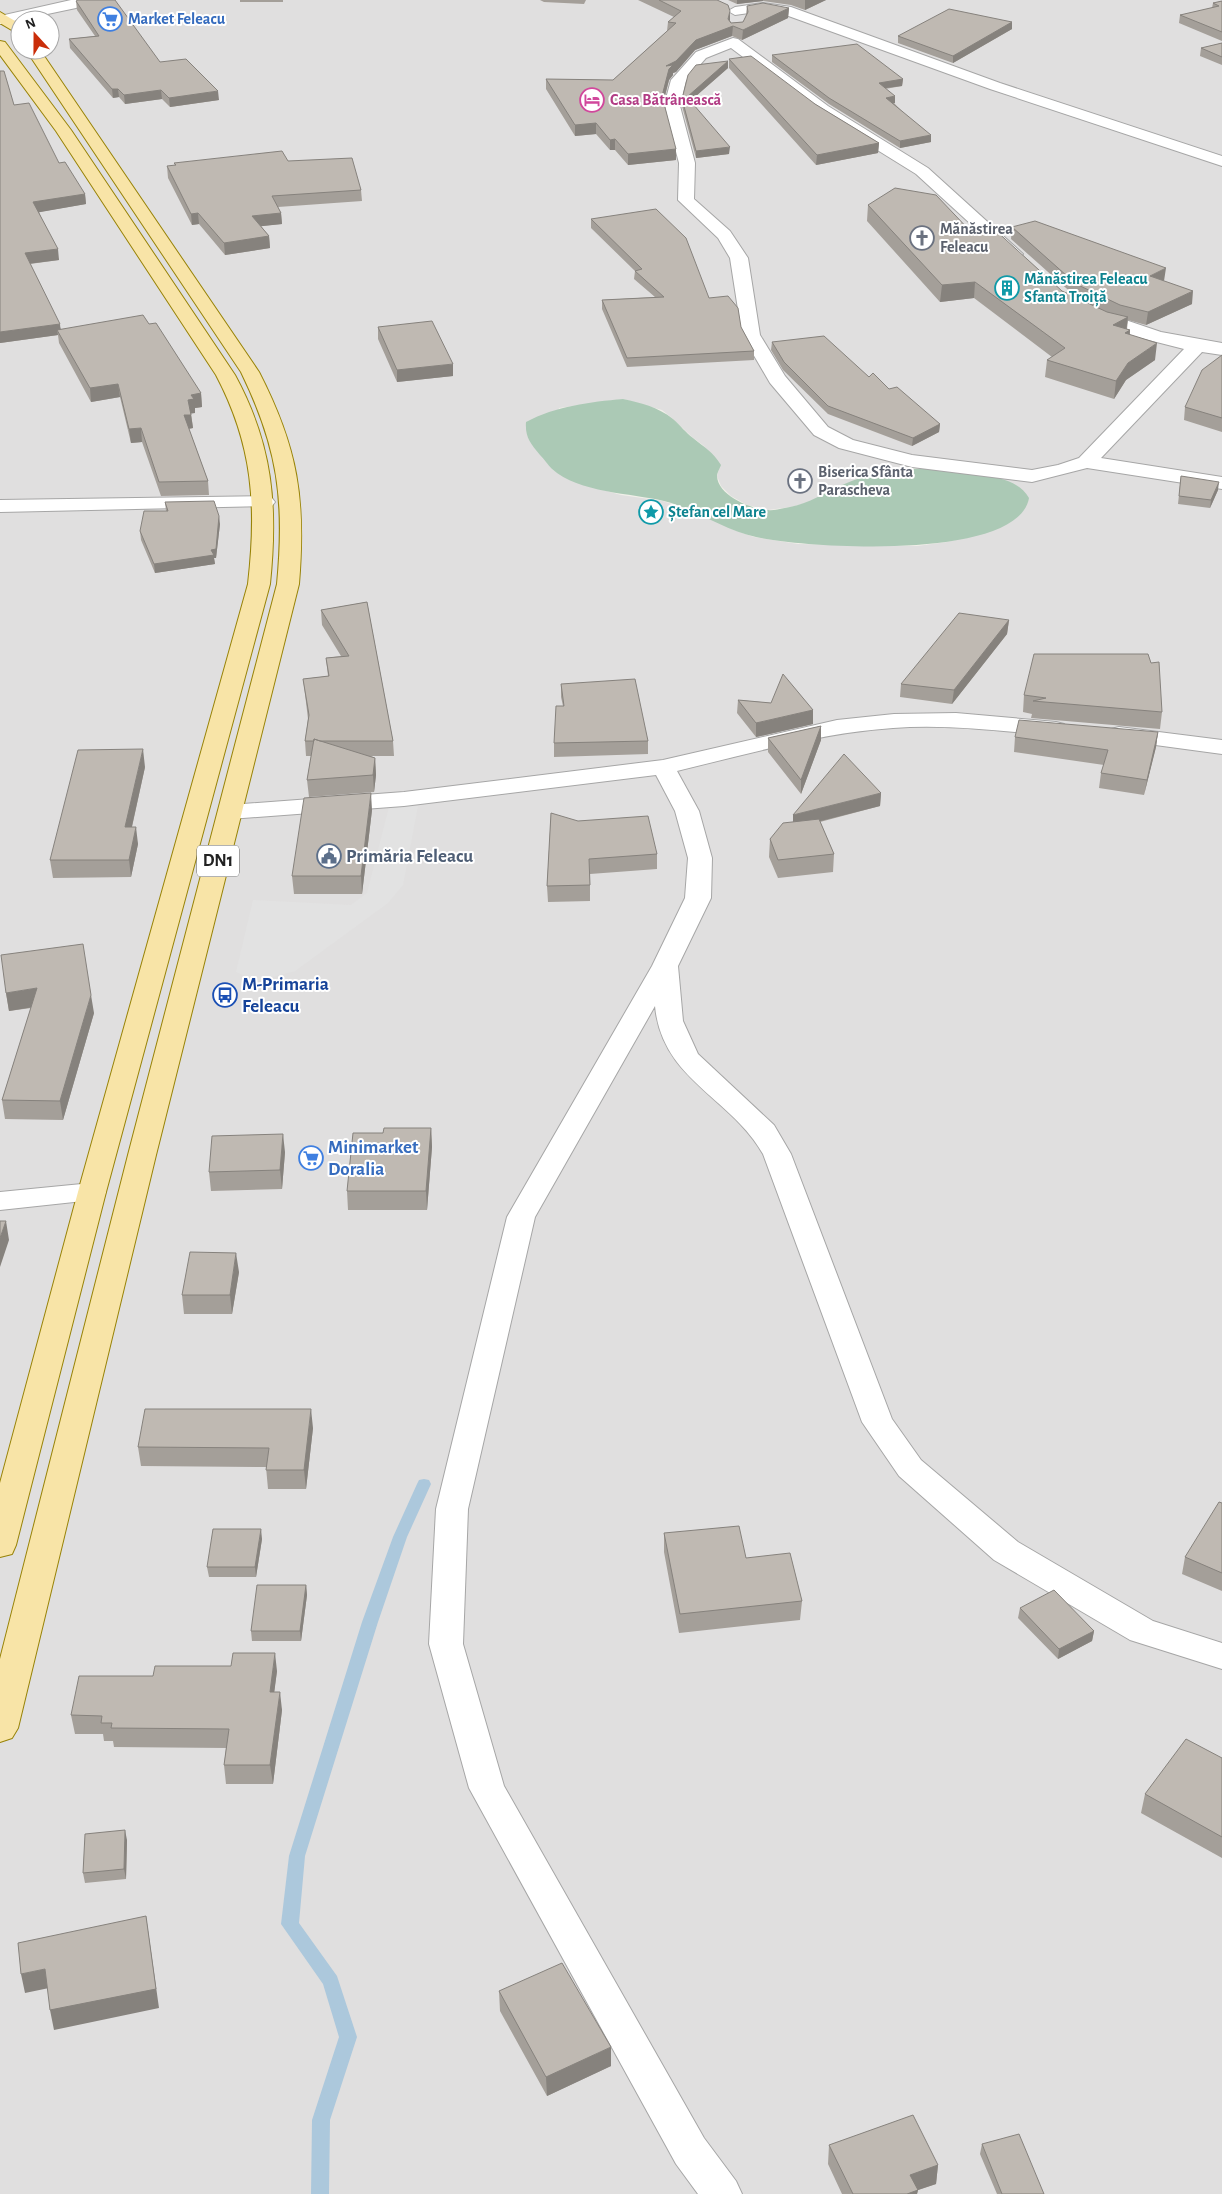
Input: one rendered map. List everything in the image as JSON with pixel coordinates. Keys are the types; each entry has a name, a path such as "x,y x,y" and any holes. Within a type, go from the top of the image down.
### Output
{"main road":[{"name":"DN1","path":"0,45 72,144 225,374 253,437 265,502 264,544 259,584 92,1192 0,1544"},
{"name":"DN1","path":"0,1728 142,1154 288,584 292,543 292,501 286,463 275,424 250,372 40,60"}],"street":[{"path":"2,12 71,5 84,0"},
{"path":"732,42 738,21 729,8 763,7 786,10 995,86 1222,161"},
{"path":"732,42 822,109 922,171 1026,265"},
{"path":"732,42 701,55 679,80 672,106 687,163 686,200 724,235 740,258 752,335 777,379 821,431 846,444 912,461 1032,476 1062,470 1086,462 1222,483"},
{"path":"1076,306 1112,324 1197,346 1222,349"},
{"path":"1086,462 1197,346"},
{"path":"0,506 265,502"},
{"path":"230,812 404,799 663,767 837,727 894,721 956,720 1168,738 1222,747"},
{"path":"663,767 687,811 700,858 698,898 665,966 521,1217 452,1509 446,1644 487,1788 690,2151 722,2194"},
{"path":"665,966 670,1021 686,1058 764,1130 777,1154 878,1422 910,1468 1006,1551 1142,1631 1222,1656"},
{"path":"0,1201 92,1192"}],"shaded area":[{"path":"0,0 1222,0 1222,2194 0,2194","holes":["623,399 662,410 704,446 720,465 717,476 721,486 731,496 747,505 768,510 791,507 810,502 842,485 896,469 928,467 987,532 947,542 917,546 798,544 754,537 734,530 701,514 663,501 621,495 582,484 553,470 545,460 559,408"]},
{"path":"418,806 403,885 388,903 295,971 257,981 236,972 253,900 351,905 367,893 389,807"}],"green space":[{"path":"623,399 650,406 662,411 673,419 718,460 721,465 717,476 723,490 736,500 761,509 773,510 797,505 860,478 893,470 909,469 941,470 999,478 1019,487 1029,498 1016,519 988,533 950,541 906,546 861,546 817,545 756,537 732,530 687,509 664,501 591,488 576,483 552,469 529,440 526,432 526,422 537,417 561,408"}],"building":[{"path":"115,0 160,62 186,59 218,91 169,98 161,90 124,95 118,89 112,89 69,39 99,36 76,1"},
{"path":"659,0 717,0 728,5 730,11 728,19 731,23 743,22 748,12 747,6 763,3 789,8 743,30 733,26 696,40 676,61 666,66 673,65 669,69 662,96 676,149 628,154 615,139 610,140 596,123 575,125 546,79 613,80 676,23 668,22 681,11"},
{"path":"1222,1 1222,32 1180,15 1219,6 1213,3"},
{"path":"949,9 1012,22 953,56 898,36"},
{"path":"1222,43 1222,57 1201,48"},
{"path":"857,44 903,79 879,83 895,96 886,98 931,135 900,141 829,98 772,55"},
{"path":"751,56 815,104 879,143 817,155 729,59"},
{"path":"728,61 687,97 730,147 696,151 682,99 688,75 696,65"},
{"path":"0,71 4,71 14,105 29,103 59,163 65,162 85,194 33,202 58,249 25,253 60,324 0,332"},
{"path":"282,151 288,161 352,158 361,190 272,196 281,213 252,216 269,236 224,243 198,213 191,214 167,166 176,165 174,163"},
{"path":"895,188 936,195 973,234 993,228 1062,291 1107,312 1128,317 1113,325 1130,330 1125,333 1157,343 1128,363 1116,381 1047,360 1065,348 975,282 942,285 868,205"},
{"path":"656,209 686,238 709,298 728,296 738,308 741,327 754,351 627,358 602,300 664,297 635,271 642,269 591,219"},
{"path":"1035,221 1166,268 1150,276 1193,291 1148,312 1120,305 1076,284 1012,227"},
{"path":"143,315 149,324 156,323 201,393 191,395 194,399 188,400 191,415 184,415 208,481 159,482 141,428 129,429 118,384 90,388 57,330"},
{"path":"432,321 453,364 397,370 378,327"},
{"path":"824,336 869,377 873,373 889,389 897,387 940,424 913,438 828,406 784,362 772,342"},
{"path":"1222,355 1222,418 1185,407 1202,370"},
{"path":"1181,476 1219,482 1211,500 1179,496"},
{"path":"214,501 219,516 216,549 211,550 214,555 154,564 140,531 144,511 168,511 165,502"},
{"path":"367,602 393,741 320,741 314,739 314,741 305,741 309,715 303,679 329,676 326,658 349,656 321,610"},
{"path":"959,613 1009,620 954,690 901,684"},
{"path":"1034,654 1148,654 1151,663 1159,662 1162,712 1033,701 1046,698 1024,695"},
{"path":"783,674 813,710 756,723 738,700 771,703"},
{"path":"635,679 648,741 554,743 556,706 564,706 561,684"},
{"path":"1019,720 1158,732 1147,780 1101,773 1108,750 1015,737"},
{"path":"821,726 801,780 768,738"},
{"path":"314,739 375,758 373,775 307,780"},
{"path":"143,749 125,827 136,827 129,860 50,860 78,750"},
{"path":"844,754 881,793 793,815"},
{"path":"371,793 361,876 292,876 304,798"},
{"path":"551,813 578,821 648,816 657,854 589,859 590,885 547,886"},
{"path":"819,819 834,854 778,860 770,839 783,823"},
{"path":"83,944 91,995 60,1101 2,1100 37,988 6,993 1,955"},
{"path":"384,1128 431,1128 426,1191 347,1191 353,1133 383,1133"},
{"path":"283,1134 280,1170 209,1172 212,1136"},
{"path":"0,1221 6,1221 0,1238"},
{"path":"190,1252 236,1253 230,1295 182,1295"},
{"path":"145,1409 311,1409 304,1470 266,1470 269,1448 138,1447"},
{"path":"1219,1502 1222,1503 1222,1573 1185,1557"},
{"path":"739,1526 746,1558 790,1553 802,1601 680,1614 664,1533"},
{"path":"213,1529 261,1529 255,1567 207,1567"},
{"path":"257,1585 306,1585 300,1631 251,1631"},
{"path":"1054,1590 1094,1631 1059,1649 1020,1608"},
{"path":"233,1653 275,1653 270,1692 280,1692 270,1765 224,1765 229,1729 111,1728 112,1723 101,1723 102,1716 71,1715 79,1676 153,1676 155,1666 231,1666"},
{"path":"1186,1739 1222,1758 1222,1837 1145,1794"},
{"path":"125,1830 124,1869 83,1873 85,1834"},
{"path":"146,1916 156,1989 50,2010 45,1969 21,1974 18,1943"},
{"path":"562,1963 611,2047 546,2077 499,1991"},
{"path":"913,2115 938,2165 910,2175 918,2190 907,2194 853,2194 829,2145"},
{"path":"1019,2134 1044,2194 1002,2194 982,2144"}],"waterway":[{"path":"320,2194 321,2120 348,2037 331,1981 290,1924 297,1856 370,1622 400,1537 424,1484"}],"place":[{"name":"Market Feleacu","path":"110,19"},
{"name":"Casa Bătrânească","path":"592,100"},
{"name":"Mănăstirea Feleacu","path":"922,238"},
{"name":"Mănăstirea Feleacu Sfanta Troiță","path":"1007,288"},
{"name":"Biserica Sfânta Parascheva","path":"800,481"},
{"name":"Ștefan cel Mare","path":"651,512"},
{"name":"Primăria Feleacu","path":"329,856"},
{"name":"M-Primaria Feleacu","path":"225,995"},
{"name":"Minimarket Doralia","path":"311,1158"}]}
